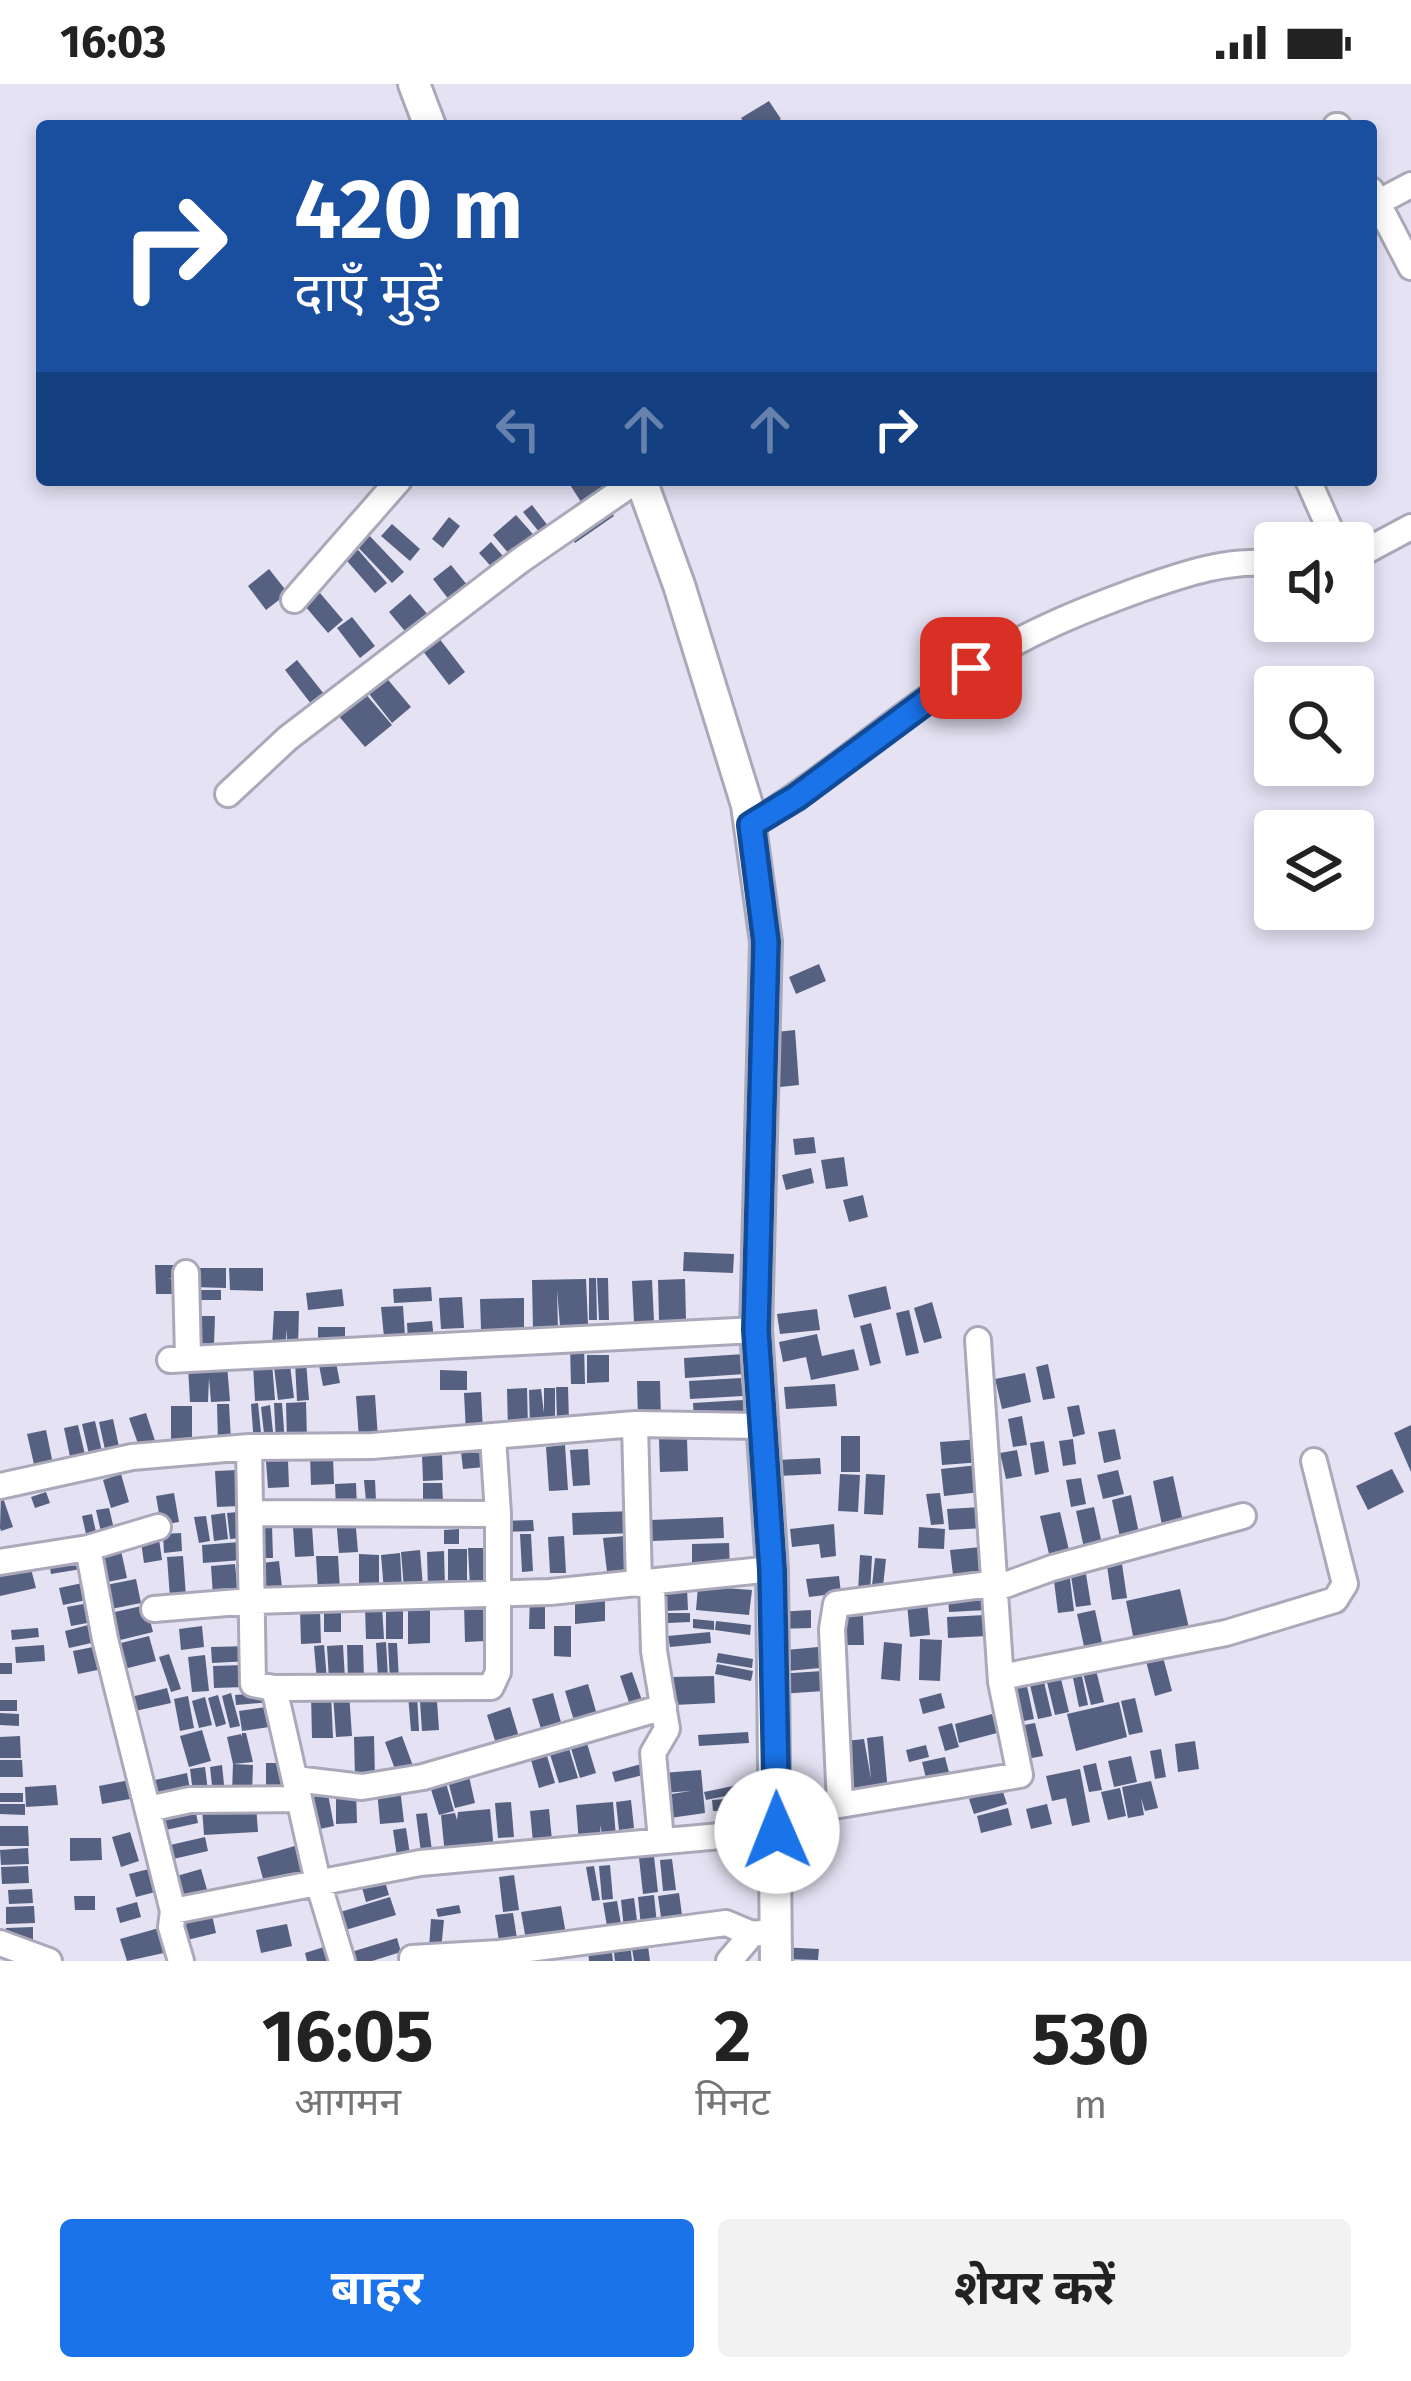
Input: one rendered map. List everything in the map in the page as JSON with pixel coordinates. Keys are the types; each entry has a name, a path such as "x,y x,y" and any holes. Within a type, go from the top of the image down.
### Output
{"main road":[{"path":"414,84 428,120"},
{"path":"641,486 679,585 751,825 766,942 756,1330 772,1570 777,1817 768,1942"}],"street":[{"path":"1377,198 1411,185"},
{"path":"1377,207 1411,267"},
{"path":"294,600 394,486"},
{"path":"227,794 288,738 536,549 630,486"},
{"path":"1311,486 1327,522"},
{"path":"1374,547 1411,527"},
{"path":"751,825 797,797 971,668 1064,617 1213,568 1254,561"},
{"path":"185,1274 179,1359 756,1330"},
{"path":"173,1911 420,1863 661,1840 1019,1775 1001,1677 978,1340"},
{"path":"0,1486 133,1457 249,1448 371,1446 635,1424 760,1426"},
{"path":"635,1424 645,1584 667,1730 653,1754 661,1840"},
{"path":"249,1448 253,1684 274,1688 491,1688 498,1672 493,1437"},
{"path":"1001,1677 1226,1633 1335,1600 1345,1584 1342,1561 1314,1461"},
{"path":"253,1514 497,1514"},
{"path":"840,1805 832,1629 836,1604 990,1584 997,1588 1052,1568 1243,1516"},
{"path":"0,1562 88,1548 158,1527"},
{"path":"88,1548 181,1961"},
{"path":"154,1609 645,1584 772,1570"},
{"path":"274,1688 342,1961"},
{"path":"148,1808 423,1778 664,1707"},
{"path":"412,1958 561,1946 726,1923 768,1942"},
{"path":"729,1961 768,1942"},
{"path":"0,1943 49,1961"}],"building":[{"path":"769,101 781,119 742,120"},
{"path":"571,486 606,486 581,502"},
{"path":"532,505 552,531 544,538 523,512"},
{"path":"607,505 614,516 575,543 568,532"},
{"path":"516,515 539,541 515,561 493,535"},
{"path":"449,517 460,526 443,548 432,539"},
{"path":"392,524 420,549 410,561 381,536"},
{"path":"366,532 404,572 392,583 354,543"},
{"path":"491,542 508,562 496,572 479,553"},
{"path":"353,544 387,583 375,593 341,554"},
{"path":"451,565 472,591 453,605 433,579"},
{"path":"269,569 288,593 266,610 248,586"},
{"path":"314,586 343,620 328,633 299,599"},
{"path":"410,594 430,617 409,636 389,612"},
{"path":"352,617 375,646 360,658 337,628"},
{"path":"435,633 465,672 449,685 419,646"},
{"path":"297,660 328,699 315,709 285,670"},
{"path":"384,675 411,707 392,723 366,690"},
{"path":"364,692 392,725 365,747 337,714"},
{"path":"819,964 826,981 796,994 789,977"},
{"path":"795,1030 799,1085 780,1087 776,1032"},
{"path":"814,1137 816,1153 795,1155 793,1139"},
{"path":"844,1157 848,1186 826,1189 821,1160"},
{"path":"811,1168 814,1183 786,1190 782,1175"},
{"path":"863,1195 868,1217 849,1222 843,1200"},
{"path":"684,1252 734,1254 733,1273 683,1271"},
{"path":"155,1265 183,1265 183,1278 168,1278 181,1280 181,1294 156,1294"},
{"path":"193,1268 226,1268 226,1288 193,1287"},
{"path":"229,1268 263,1268 263,1291 230,1290"},
{"path":"589,1278 596,1278 597,1320 589,1320"},
{"path":"597,1278 608,1278 609,1320 599,1320"},
{"path":"586,1279 588,1324 560,1326 557,1290 558,1330 533,1330 532,1280"},
{"path":"685,1279 686,1320 659,1320 658,1280"},
{"path":"652,1280 654,1321 634,1322 632,1281"},
{"path":"886,1286 891,1309 854,1318 848,1295"},
{"path":"431,1287 432,1301 394,1303 393,1289"},
{"path":"342,1289 344,1306 308,1310 306,1293"},
{"path":"193,1290 221,1290 221,1300 192,1300"},
{"path":"462,1297 464,1328 441,1329 439,1298"},
{"path":"524,1298 524,1329 481,1329 480,1299"},
{"path":"932,1302 942,1338 924,1343 914,1308"},
{"path":"403,1306 405,1336 384,1337 381,1307"},
{"path":"817,1309 820,1330 780,1334 777,1314"},
{"path":"909,1310 919,1353 906,1356 896,1313"},
{"path":"274,1311 299,1311 298,1348 287,1348 287,1329 285,1347 272,1347"},
{"path":"194,1316 215,1316 214,1344 193,1343"},
{"path":"432,1321 434,1340 408,1342 407,1323"},
{"path":"871,1323 881,1363 870,1366 860,1326"},
{"path":"318,1327 345,1327 345,1345 318,1345"},
{"path":"817,1334 822,1356 854,1349 859,1370 811,1380 806,1357 783,1362 779,1342"},
{"path":"570,1346 584,1346 585,1384 571,1384"},
{"path":"744,1354 745,1374 685,1378 684,1358"},
{"path":"587,1355 609,1355 609,1382 587,1383"},
{"path":"335,1357 340,1383 323,1386 318,1360"},
{"path":"306,1361 309,1400 297,1401 295,1362"},
{"path":"272,1363 275,1400 255,1401 253,1364"},
{"path":"1048,1364 1055,1398 1043,1400 1036,1367"},
{"path":"227,1365 230,1401 211,1402 209,1378 208,1402 190,1402 188,1367"},
{"path":"290,1365 294,1398 278,1400 274,1367"},
{"path":"440,1370 467,1371 467,1390 440,1390"},
{"path":"1025,1373 1031,1402 1002,1409 995,1379"},
{"path":"741,1378 743,1396 690,1399 689,1381"},
{"path":"637,1381 660,1381 661,1420 638,1420"},
{"path":"835,1384 837,1406 786,1409 784,1387"},
{"path":"556,1387 568,1387 569,1421 557,1421"},
{"path":"527,1388 528,1428 508,1429 507,1389"},
{"path":"544,1388 555,1388 555,1425 530,1427 529,1390 541,1389 544,1413"},
{"path":"481,1392 483,1432 466,1432 464,1393"},
{"path":"375,1395 378,1438 359,1439 356,1396"},
{"path":"743,1400 744,1416 694,1419 693,1403"},
{"path":"306,1402 307,1440 287,1441 286,1403"},
{"path":"258,1403 262,1443 254,1444 251,1404"},
{"path":"274,1403 282,1403 285,1443 276,1443"},
{"path":"217,1404 229,1404 231,1440 218,1441"},
{"path":"270,1405 274,1441 265,1442 261,1407"},
{"path":"1079,1405 1085,1434 1073,1437 1067,1407"},
{"path":"171,1406 192,1406 192,1442 171,1443"},
{"path":"146,1413 158,1450 142,1455 129,1418"},
{"path":"1022,1416 1027,1445 1013,1447 1008,1419"},
{"path":"113,1419 121,1456 107,1459 99,1422"},
{"path":"95,1421 104,1460 91,1463 82,1424"},
{"path":"78,1425 87,1463 72,1466 64,1428"},
{"path":"1411,1425 1411,1472 1394,1433"},
{"path":"1115,1429 1121,1459 1104,1463 1098,1432"},
{"path":"46,1430 54,1469 36,1473 27,1434"},
{"path":"841,1436 860,1436 860,1472 841,1472"},
{"path":"687,1438 688,1471 660,1472 659,1439"},
{"path":"980,1439 982,1462 942,1465 940,1442"},
{"path":"1073,1439 1076,1464 1063,1466 1059,1441"},
{"path":"1044,1441 1049,1472 1035,1475 1030,1443"},
{"path":"565,1445 568,1490 549,1491 546,1447"},
{"path":"588,1449 590,1485 573,1486 570,1450"},
{"path":"483,1450 485,1467 463,1469 461,1452"},
{"path":"1017,1450 1022,1476 1006,1479 1000,1453"},
{"path":"442,1455 443,1480 423,1481 422,1456"},
{"path":"310,1456 333,1456 334,1484 311,1485"},
{"path":"820,1458 821,1474 777,1476 776,1460"},
{"path":"288,1460 289,1487 268,1488 266,1461"},
{"path":"978,1465 981,1492 944,1496 941,1469"},
{"path":"1392,1469 1404,1492 1368,1510 1356,1486"},
{"path":"237,1470 239,1506 217,1507 215,1471"},
{"path":"1118,1470 1124,1494 1103,1499 1097,1475"},
{"path":"121,1474 129,1502 111,1508 103,1480"},
{"path":"840,1474 860,1475 858,1512 838,1511"},
{"path":"866,1474 885,1475 883,1515 864,1514"},
{"path":"1173,1476 1184,1526 1163,1530 1153,1481"},
{"path":"1081,1478 1086,1504 1071,1507 1066,1480"},
{"path":"364,1480 375,1480 376,1501 366,1501"},
{"path":"356,1483 357,1507 336,1508 335,1484"},
{"path":"423,1483 442,1483 443,1501 423,1501"},
{"path":"1,1492 13,1527 1,1531 0,1528"},
{"path":"46,1492 50,1503 35,1508 31,1497"},
{"path":"174,1493 179,1522 161,1525 156,1496"},
{"path":"940,1493 944,1524 931,1525 926,1494"},
{"path":"1131,1495 1140,1538 1121,1542 1112,1500"},
{"path":"982,1507 984,1528 949,1530 947,1509"},
{"path":"1094,1507 1102,1544 1084,1548 1076,1511"},
{"path":"109,1508 114,1529 101,1532 96,1510"},
{"path":"635,1511 636,1533 573,1535 572,1513"},
{"path":"238,1512 241,1538 230,1539 227,1513"},
{"path":"1060,1512 1069,1550 1049,1554 1040,1516"},
{"path":"225,1513 228,1539 214,1541 211,1515"},
{"path":"92,1514 98,1541 88,1543 82,1516"},
{"path":"206,1516 210,1541 199,1543 194,1517"},
{"path":"355,1516 358,1552 339,1553 336,1517"},
{"path":"723,1517 724,1538 652,1541 651,1520"},
{"path":"533,1520 534,1531 501,1532 500,1521"},
{"path":"834,1524 836,1556 821,1558 819,1544 792,1547 790,1529"},
{"path":"259,1525 272,1525 273,1558 260,1558"},
{"path":"312,1526 314,1556 295,1557 293,1527"},
{"path":"919,1527 945,1529 944,1549 918,1548"},
{"path":"459,1529 459,1544 444,1544 444,1530"},
{"path":"181,1533 182,1551 164,1553 163,1534"},
{"path":"520,1534 531,1534 533,1571 522,1572"},
{"path":"564,1536 566,1573 550,1573 548,1537"},
{"path":"625,1536 629,1570 607,1572 603,1538"},
{"path":"159,1539 162,1560 144,1563 141,1542"},
{"path":"240,1542 242,1560 203,1563 202,1545"},
{"path":"729,1543 730,1569 692,1570 692,1544"},
{"path":"120,1546 127,1578 98,1584 96,1571 106,1569 104,1560 94,1562 92,1552"},
{"path":"981,1547 984,1572 953,1575 950,1550"},
{"path":"468,1548 488,1548 489,1586 470,1587"},
{"path":"448,1549 467,1549 467,1587 448,1587"},
{"path":"420,1550 423,1587 404,1589 401,1552"},
{"path":"444,1551 445,1588 428,1589 427,1552"},
{"path":"400,1553 402,1589 384,1591 381,1555"},
{"path":"359,1554 379,1555 379,1588 359,1587"},
{"path":"79,1555 81,1569 51,1574 49,1561"},
{"path":"860,1555 872,1556 870,1594 858,1593"},
{"path":"183,1556 186,1597 170,1598 167,1557"},
{"path":"316,1556 338,1556 340,1590 318,1591"},
{"path":"875,1558 886,1559 882,1596 871,1595"},
{"path":"279,1561 283,1596 258,1598 254,1564"},
{"path":"235,1564 238,1594 213,1596 211,1566"},
{"path":"1122,1564 1127,1598 1112,1600 1107,1566"},
{"path":"30,1565 36,1588 0,1596 0,1572"},
{"path":"1085,1568 1091,1605 1076,1607 1070,1570"},
{"path":"1069,1571 1074,1611 1058,1613 1053,1573"},
{"path":"839,1576 841,1593 809,1597 806,1579"},
{"path":"136,1579 141,1603 101,1611 96,1587"},
{"path":"87,1582 91,1599 63,1605 59,1588"},
{"path":"698,1586 752,1590 749,1615 696,1610"},
{"path":"687,1588 688,1610 665,1611 664,1589"},
{"path":"1180,1589 1189,1628 1134,1641 1126,1601"},
{"path":"985,1593 987,1610 949,1612 948,1596"},
{"path":"605,1594 605,1621 575,1624 575,1595"},
{"path":"530,1597 545,1597 545,1629 529,1629"},
{"path":"927,1601 930,1635 910,1637 907,1603"},
{"path":"94,1602 98,1621 71,1626 67,1607"},
{"path":"484,1602 485,1641 465,1642 464,1603"},
{"path":"408,1603 430,1603 430,1643 408,1644"},
{"path":"386,1604 403,1604 403,1639 386,1639"},
{"path":"146,1605 153,1632 112,1642 106,1614"},
{"path":"382,1606 384,1639 366,1639 365,1607"},
{"path":"324,1608 341,1608 341,1632 324,1632"},
{"path":"300,1610 320,1610 321,1643 301,1644"},
{"path":"811,1610 811,1628 777,1629 776,1612"},
{"path":"1095,1610 1103,1647 1085,1651 1077,1614"},
{"path":"668,1613 690,1613 690,1622 668,1623"},
{"path":"985,1615 986,1636 948,1638 947,1617"},
{"path":"863,1616 864,1645 841,1645 841,1617"},
{"path":"693,1619 714,1621 714,1630 693,1628"},
{"path":"716,1621 751,1625 750,1635 715,1630"},
{"path":"92,1624 96,1642 69,1648 65,1631"},
{"path":"202,1626 204,1647 181,1650 179,1629"},
{"path":"554,1626 571,1626 571,1657 554,1656"},
{"path":"38,1628 39,1637 12,1640 11,1630"},
{"path":"710,1632 711,1643 670,1647 668,1636"},
{"path":"149,1636 156,1661 120,1670 113,1645"},
{"path":"920,1639 942,1640 940,1681 919,1680"},
{"path":"386,1642 388,1678 378,1679 376,1643"},
{"path":"884,1642 902,1644 900,1681 881,1679"},
{"path":"388,1643 397,1643 399,1680 390,1681"},
{"path":"44,1645 45,1661 16,1663 15,1647"},
{"path":"103,1645 107,1668 78,1674 73,1651"},
{"path":"324,1645 327,1680 317,1681 314,1646"},
{"path":"343,1645 345,1679 329,1680 327,1646"},
{"path":"347,1645 363,1645 364,1680 348,1680"},
{"path":"250,1646 250,1661 212,1663 211,1647"},
{"path":"829,1646 831,1667 777,1672 775,1651"},
{"path":"718,1653 753,1659 752,1668 716,1662"},
{"path":"169,1654 181,1689 171,1692 159,1657"},
{"path":"205,1655 209,1691 192,1692 188,1657"},
{"path":"1163,1657 1172,1691 1155,1696 1146,1661"},
{"path":"0,1663 12,1663 12,1674 0,1674"},
{"path":"717,1664 753,1671 751,1681 715,1674"},
{"path":"244,1665 245,1687 214,1688 213,1666"},
{"path":"1096,1670 1104,1702 1091,1705 1083,1673"},
{"path":"822,1671 824,1691 780,1694 778,1674"},
{"path":"632,1672 644,1706 632,1711 620,1676"},
{"path":"714,1676 715,1703 674,1705 673,1677"},
{"path":"1082,1676 1088,1705 1079,1707 1073,1678"},
{"path":"1061,1679 1069,1712 1055,1715 1047,1682"},
{"path":"1044,1682 1052,1716 1038,1719 1030,1685"},
{"path":"588,1684 598,1718 575,1724 565,1691"},
{"path":"1027,1686 1034,1719 1014,1723 1007,1690"},
{"path":"167,1688 171,1703 126,1713 123,1699"},
{"path":"270,1692 271,1702 236,1705 235,1695"},
{"path":"231,1693 240,1726 230,1728 222,1696"},
{"path":"349,1693 352,1736 336,1737 333,1694"},
{"path":"553,1693 562,1726 542,1732 532,1699"},
{"path":"941,1693 945,1708 923,1714 919,1699"},
{"path":"331,1694 333,1738 312,1738 311,1695"},
{"path":"417,1694 419,1731 411,1731 408,1695"},
{"path":"218,1695 226,1724 216,1727 208,1698"},
{"path":"188,1696 194,1728 180,1731 174,1699"},
{"path":"205,1697 212,1725 199,1728 192,1701"},
{"path":"1135,1698 1143,1732 1129,1735 1121,1701"},
{"path":"0,1700 17,1700 17,1711 0,1711"},
{"path":"437,1701 439,1730 422,1731 420,1702"},
{"path":"1119,1702 1127,1737 1076,1751 1067,1714"},
{"path":"273,1706 276,1726 242,1731 239,1711"},
{"path":"510,1707 519,1737 496,1744 487,1715"},
{"path":"0,1713 19,1714 19,1726 0,1725"},
{"path":"992,1714 997,1733 959,1743 955,1724"},
{"path":"952,1723 959,1747 945,1751 938,1727"},
{"path":"1035,1723 1043,1756 1021,1760 1013,1727"},
{"path":"202,1730 211,1761 189,1767 180,1736"},
{"path":"748,1732 749,1743 699,1746 698,1735"},
{"path":"246,1733 253,1762 233,1764 227,1737"},
{"path":"20,1736 21,1758 0,1758 0,1737"},
{"path":"374,1736 375,1778 355,1778 354,1737"},
{"path":"402,1736 413,1766 396,1772 385,1742"},
{"path":"883,1736 888,1793 854,1799 845,1741 864,1739 871,1779 867,1738"},
{"path":"586,1740 596,1773 580,1778 570,1745"},
{"path":"1195,1741 1199,1769 1178,1772 1175,1744"},
{"path":"567,1742 578,1778 559,1783 548,1748"},
{"path":"926,1745 929,1757 909,1762 906,1750"},
{"path":"545,1749 555,1783 539,1788 529,1753"},
{"path":"1161,1749 1166,1777 1155,1779 1150,1751"},
{"path":"1131,1756 1137,1782 1114,1787 1108,1761"},
{"path":"945,1757 952,1784 929,1790 922,1762"},
{"path":"0,1760 22,1760 23,1777 0,1777"},
{"path":"266,1763 287,1763 287,1794 266,1794"},
{"path":"645,1763 647,1774 615,1782 612,1772"},
{"path":"1096,1763 1102,1790 1089,1792 1083,1766"},
{"path":"233,1764 253,1765 252,1794 232,1793"},
{"path":"222,1765 225,1794 213,1795 210,1767"},
{"path":"205,1767 208,1791 193,1793 190,1769"},
{"path":"1080,1769 1090,1822 1072,1826 1066,1798 1052,1801 1046,1776"},
{"path":"701,1770 705,1813 670,1818 666,1795 690,1791 664,1793 662,1773"},
{"path":"468,1772 475,1803 455,1808 447,1777"},
{"path":"187,1773 190,1789 158,1795 155,1780"},
{"path":"444,1776 454,1811 439,1815 428,1780"},
{"path":"135,1779 138,1788 130,1790 130,1799 102,1804 99,1786"},
{"path":"1151,1781 1158,1808 1145,1811 1141,1798 1144,1815 1128,1818 1122,1787"},
{"path":"743,1784 745,1792 706,1800 704,1792"},
{"path":"56,1785 58,1805 26,1807 25,1787"},
{"path":"400,1788 404,1822 380,1824 377,1790"},
{"path":"1120,1788 1126,1816 1108,1820 1101,1792"},
{"path":"336,1789 356,1789 357,1823 336,1824"},
{"path":"1002,1789 1007,1804 974,1814 969,1799"},
{"path":"0,1793 23,1793 23,1802 0,1802"},
{"path":"328,1794 334,1826 315,1830 308,1797"},
{"path":"751,1797 751,1809 713,1811 712,1800"},
{"path":"631,1800 634,1828 619,1830 616,1802"},
{"path":"511,1802 514,1837 498,1838 495,1803"},
{"path":"613,1802 616,1837 603,1838 600,1825 601,1841 579,1843 576,1805"},
{"path":"194,1803 198,1823 161,1831 156,1812"},
{"path":"0,1804 25,1804 25,1815 0,1814"},
{"path":"1047,1804 1052,1824 1031,1829 1026,1809"},
{"path":"256,1805 258,1832 204,1835 202,1808"},
{"path":"1008,1808 1012,1825 981,1833 977,1816"},
{"path":"490,1809 494,1850 445,1855 441,1815 455,1813 457,1820 458,1812"},
{"path":"549,1809 552,1840 533,1842 530,1811"},
{"path":"427,1813 433,1858 422,1860 416,1814"},
{"path":"0,1826 28,1826 29,1846 0,1846"},
{"path":"406,1828 411,1861 398,1863 393,1830"},
{"path":"130,1832 139,1861 121,1867 112,1837"},
{"path":"205,1837 208,1851 169,1860 166,1846"},
{"path":"70,1838 101,1838 102,1860 70,1861"},
{"path":"305,1843 313,1872 265,1886 257,1857"},
{"path":"28,1848 29,1864 1,1865 0,1850"},
{"path":"654,1856 658,1892 643,1894 639,1858"},
{"path":"672,1859 676,1890 663,1891 660,1860"},
{"path":"610,1865 613,1899 602,1900 599,1866"},
{"path":"28,1866 29,1883 2,1884 1,1867"},
{"path":"594,1866 600,1900 592,1901 586,1867"},
{"path":"157,1867 163,1890 136,1897 129,1874"},
{"path":"201,1869 208,1893 178,1902 170,1878"},
{"path":"514,1875 519,1910 503,1912 499,1877"},
{"path":"384,1878 389,1895 366,1902 361,1884"},
{"path":"32,1889 33,1903 9,1904 8,1890"},
{"path":"679,1893 683,1922 662,1924 658,1896"},
{"path":"654,1895 657,1924 641,1926 638,1897"},
{"path":"74,1896 95,1896 95,1910 75,1910"},
{"path":"390,1897 396,1915 342,1931 337,1913"},
{"path":"634,1898 638,1928 624,1929 621,1900"},
{"path":"617,1901 622,1930 608,1932 603,1903"},
{"path":"137,1902 141,1917 120,1923 116,1908"},
{"path":"459,1905 461,1913 438,1917 436,1909"},
{"path":"34,1906 35,1923 6,1924 6,1907"},
{"path":"210,1906 216,1933 187,1940 180,1913"},
{"path":"561,1906 566,1934 526,1940 521,1912"},
{"path":"513,1913 518,1945 500,1948 495,1915"},
{"path":"431,1919 444,1920 441,1950 429,1948"},
{"path":"287,1924 292,1946 261,1953 256,1930"},
{"path":"166,1926 173,1951 127,1961 120,1939"},
{"path":"33,1927 33,1943 6,1944 6,1928"},
{"path":"397,1938 401,1952 372,1961 350,1961 348,1953"},
{"path":"647,1939 650,1961 634,1961 631,1942"},
{"path":"630,1943 632,1961 615,1961 613,1945"},
{"path":"327,1946 332,1961 307,1961 305,1953"},
{"path":"611,1946 613,1961 589,1961 588,1949"},
{"path":"779,1947 819,1949 818,1960 779,1959"}],"route":[{"path":"777,1831 772,1570 756,1330 766,942 751,825 797,797 971,668"}]}
